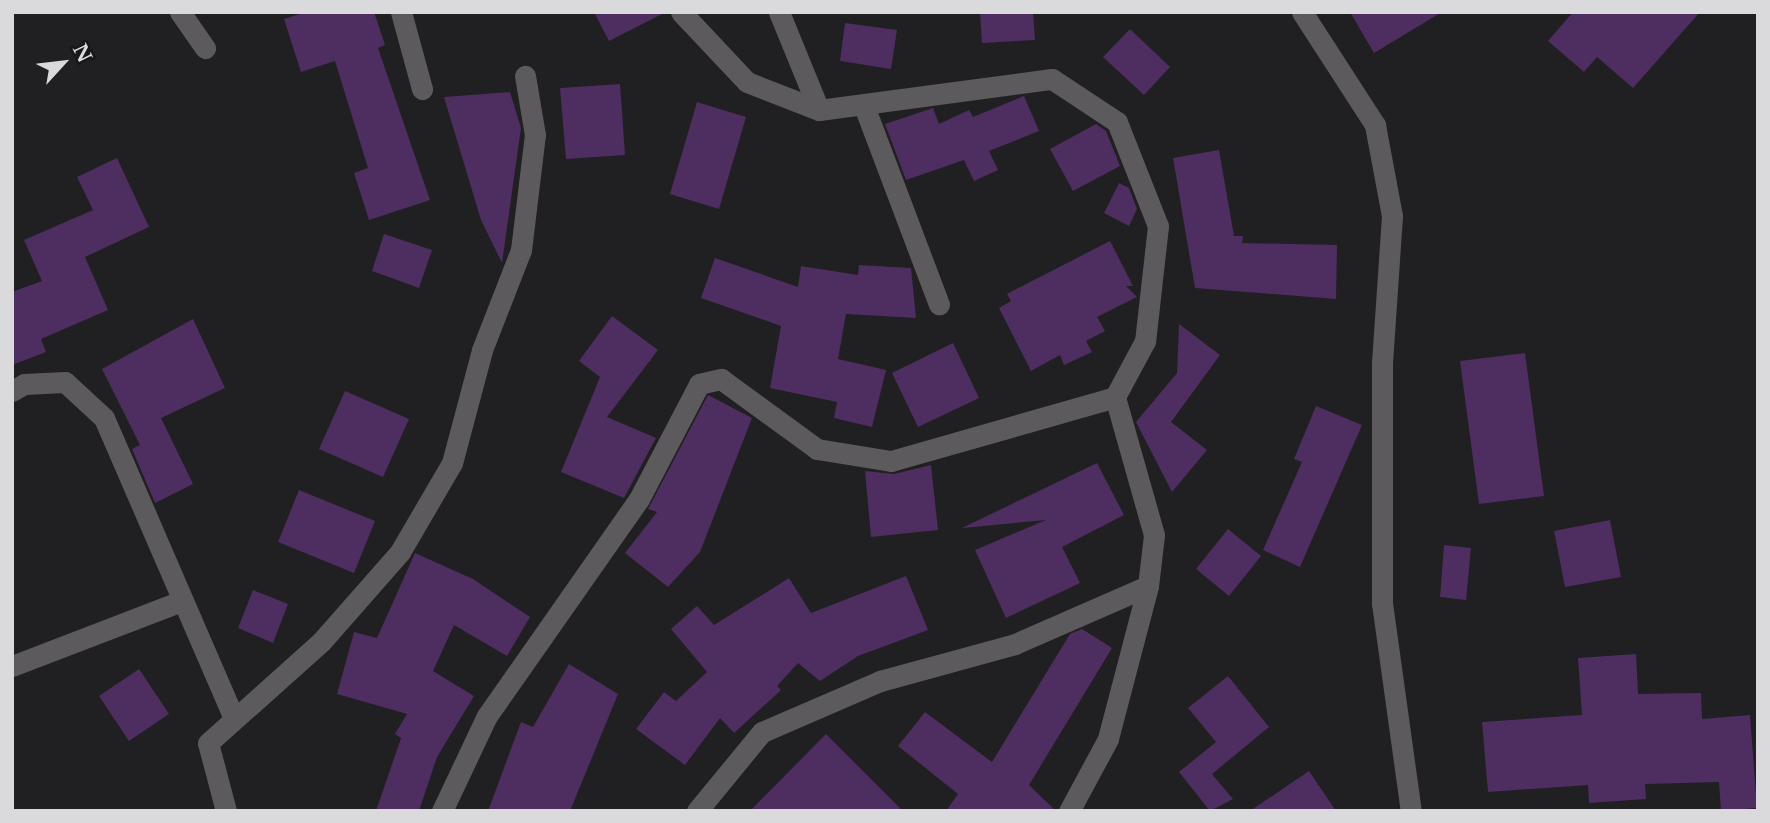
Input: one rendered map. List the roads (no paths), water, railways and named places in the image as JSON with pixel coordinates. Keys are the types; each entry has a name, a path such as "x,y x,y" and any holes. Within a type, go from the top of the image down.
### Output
{"street":[{"path":"180,12 205,48"},
{"path":"401,12 422,89"},
{"path":"681,12 747,82 819,110 1052,79 1117,122 1158,226 1145,341 1115,397 1154,535 1148,586 1108,739 1069,811"},
{"path":"779,12 819,110"},
{"path":"1302,12 1375,125 1391,204 1382,603 1411,811"},
{"path":"226,811 208,743 321,642 400,552 452,463 482,350 521,250 535,135 525,76"},
{"path":"864,106 939,304"},
{"path":"442,811 486,716 639,499 699,384 721,379 817,449 891,461 1115,397"},
{"path":"12,391 24,384 65,382 104,418 178,602 234,718"},
{"path":"697,811 762,732 880,681 1015,644 1148,586"},
{"path":"12,666 178,602"}]}
